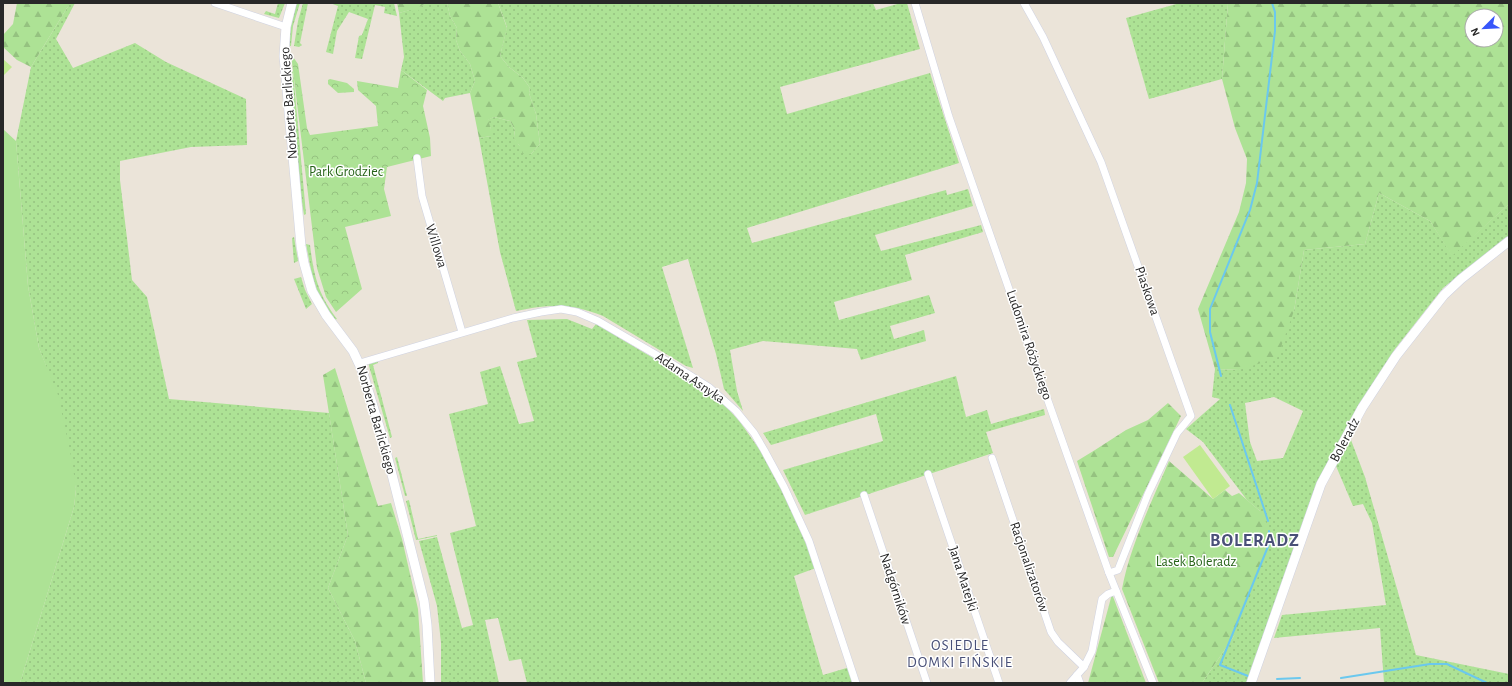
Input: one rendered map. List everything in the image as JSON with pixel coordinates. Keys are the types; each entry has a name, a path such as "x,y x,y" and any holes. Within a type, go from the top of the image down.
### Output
{"street":[{"path":"215,3 286,27"},
{"name":"Norberta Barlickiego","path":"292,3 286,27 284,60 301,246 304,264 312,291 360,363 381,433 424,601 427,625 430,683"},
{"name":"Ludomira Różyckiego","path":"915,3 949,117 1109,573 1153,683"},
{"name":"Piaskowa","path":"1024,3 1043,37 1102,162 1191,416 1177,433 1148,494 1118,570 1109,573"},
{"name":"Willowa","path":"417,158 422,196 462,332"},
{"name":"Boleradz","path":"1251,683 1321,484 1362,408 1396,356 1439,300 1461,279 1509,241"},
{"name":"Adama Asnyka","path":"360,363 513,318 561,309 577,312 598,321 710,388 742,418 764,450 803,526 817,562 856,683"},
{"name":"Racjonalizatorów","path":"992,458 1052,632 1058,642 1084,667"},
{"name":"Jana Matejki","path":"928,474 999,683"},
{"name":"Nadgórników","path":"864,495 926,683"},
{"path":"1070,683 1084,667 1092,651 1102,599 1108,594 1116,591"},
{"path":"1077,675 1080,683"}],"green space":[{"path":"17,3 70,3 31,67 17,60 3,47 3,35 13,24"},
{"path":"70,3 75,3 56,39 73,68 135,43 166,62 246,99 247,145 191,147 120,161 120,180 132,280 147,297 169,399 329,413 348,535 328,588 355,641 366,683 20,683 74,507 76,489 46,366 39,348 28,286 16,141 31,67"},
{"path":"278,3 285,3 279,18 264,14 266,11 275,14"},
{"path":"297,3 300,3 293,26 290,46 291,20"},
{"path":"303,3 308,3 300,43 302,45 299,47 294,46 298,21"},
{"path":"330,3 394,3 397,16 384,13 385,7 375,5 362,59 355,58 359,36 362,35 368,19 349,12 337,31 333,54 326,52 338,6"},
{"path":"397,3 426,3 420,7 417,14 410,10 399,13"},
{"path":"426,3 447,3 450,16 457,28 456,40 460,51 470,64 475,81 470,93 445,98 443,101 401,70 404,57 399,13 420,7"},
{"path":"447,3 498,3 507,28 500,56 509,67 523,78 530,88 529,93 536,114 540,144 531,154 523,154 519,145 516,143 514,137 515,130 510,121 494,117 488,120 491,129 491,136 479,138 470,93 475,81 470,64 460,51 456,40 457,28 450,16"},
{"path":"498,3 873,3 876,10 901,3 907,3 920,49 780,87 787,114 930,73 959,163 747,228 752,243 946,190 947,195 968,189 973,206 875,235 881,251 981,225 983,232 905,255 912,280 834,302 839,320 929,295 935,313 890,326 894,339 924,330 926,341 861,360 857,349 763,341 730,350 737,391 743,411 724,389 716,354 688,259 662,267 693,368 686,366 603,316 591,312 560,306 539,307 516,311 500,252 479,138 491,136 491,129 487,120 494,117 510,121 515,130 514,135 516,142 531,154 540,144 536,114 529,93 530,88 523,78 509,67 500,56 507,27"},
{"path":"1180,3 1228,3 1222,79 1149,99 1126,18"},
{"path":"1228,3 1509,3 1509,204 1452,256 1430,221 1379,193 1365,244 1304,250 1294,311 1277,358 1239,370 1215,369 1198,309 1239,212 1246,183 1247,159 1235,128 1222,79"},
{"name":"Park Grodziec","path":"291,54 298,64 307,128 310,135 378,126 376,106 358,90 357,81 398,88 401,70 427,90 423,106 430,138 431,156 387,167 384,189 391,216 345,227 362,289 336,312 326,297 317,268"},
{"path":"3,59 12,67 3,76"},
{"path":"289,71 293,71 306,214 304,215 302,202"},
{"path":"330,79 347,83 354,89 354,92 338,93 328,84 328,80"},
{"path":"3,129 16,141 28,286 39,348 58,395 72,461 76,489 74,507 20,683 3,683"},
{"path":"1379,193 1430,221 1452,255 1509,204 1509,236 1443,288 1395,349 1351,418 1314,490 1247,683 1202,683 1234,636 1260,511 1247,500 1203,442 1186,429 1220,399 1212,397 1215,369 1239,370 1294,311 1304,250 1365,244","holes":["1274,397 1303,411 1283,458 1257,461 1250,442 1245,403"]},
{"path":"294,237 298,261 294,263 292,238"},
{"path":"306,244 310,245 315,275 321,293 337,319 334,320 319,296 312,275"},
{"path":"301,277 305,290 312,304 306,309 294,279"},
{"path":"567,319 592,329 596,324 707,390 723,403 740,422 762,453 791,508 816,568 794,576 823,675 850,667 854,683 527,683 521,659 509,661 498,618 485,620 499,683 441,683 441,643 437,606 419,541 437,537 462,628 473,625 450,533 476,526 449,414 488,404 480,372 500,366 519,424 534,421 517,362 537,357 527,320"},
{"path":"377,361 378,363 373,365 392,437 390,438 369,366 369,364"},
{"path":"335,368 378,506 391,503 402,539 418,609 423,683 366,683 355,641 328,588 348,535 323,375"},
{"path":"956,376 966,417 987,410 991,424 1044,409 1045,415 986,432 993,453 805,515 783,470 883,441 876,414 771,445 763,433"},
{"path":"1168,403 1181,416 1113,557 1109,557 1077,461 1126,430 1148,420"},
{"path":"1351,440 1365,477 1416,655 1509,674 1509,683 1384,683 1380,628 1274,638 1282,615 1386,605 1372,523 1363,504 1353,506 1336,466"},
{"path":"1200,445 1230,486 1213,499 1183,457"},
{"path":"397,457 407,496 405,496 395,458"},
{"name":"Lasek Boleradz","path":"1169,461 1213,499 1225,490 1232,496 1239,493 1260,511 1274,537 1234,636 1202,683 1159,683 1122,589 1130,556"},
{"path":"409,500 418,539 437,536 416,540 406,501"},
{"path":"1112,594 1146,683 1088,683"}],"waterway":[{"path":"1221,376 1210,332 1210,309 1250,210 1257,183 1275,31 1275,12 1272,3"},
{"path":"1230,405 1268,521"},
{"path":"1248,676 1220,665 1269,544 1269,531"},
{"path":"1341,678 1430,664 1447,664 1487,683"},
{"path":"1277,679 1300,678"}],"district":[{"name":"BOLERADZ","path":"1255,541"},
{"name":"OSIEDLE DOMKI FIŃSKIE","path":"960,654"}]}
